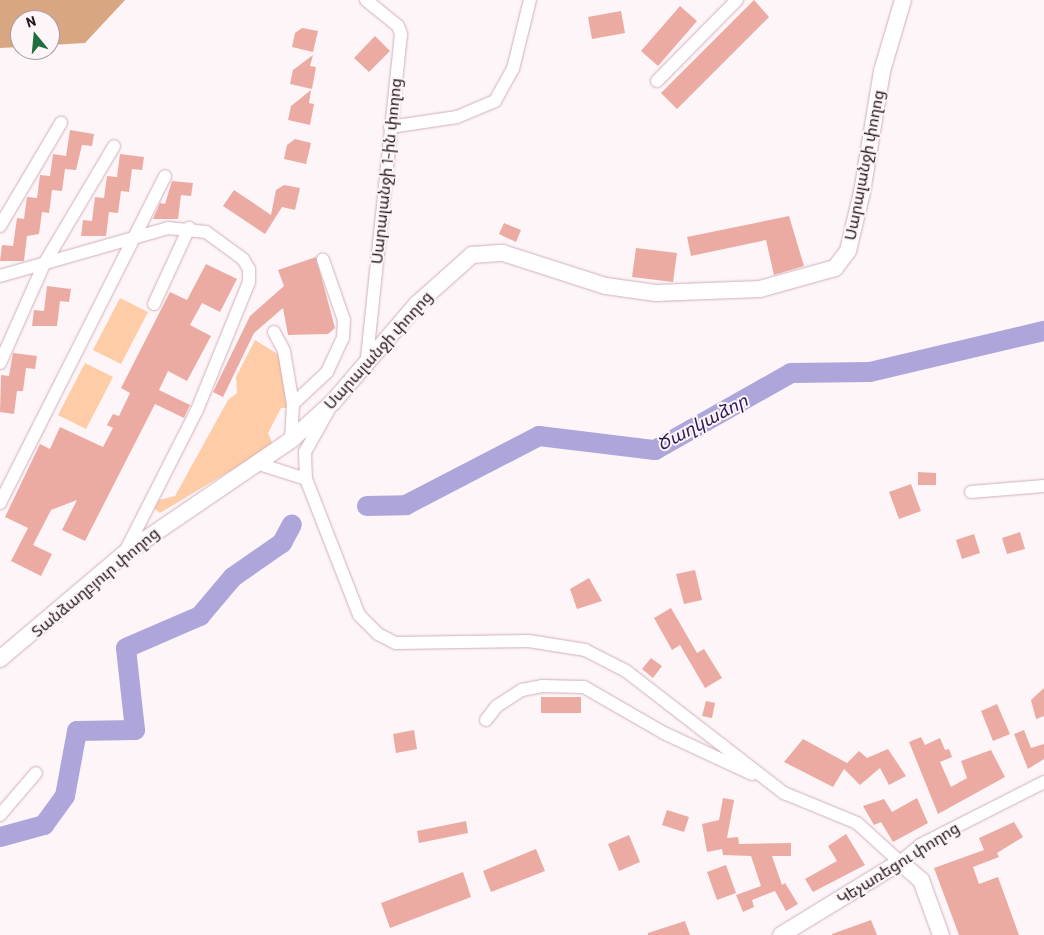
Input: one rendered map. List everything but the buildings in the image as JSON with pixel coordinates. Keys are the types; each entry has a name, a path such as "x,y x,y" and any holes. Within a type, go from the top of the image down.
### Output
{"main road":[{"name":"Սարալանջի փողոց","path":"291,440 333,402 367,358 451,270 472,255 487,252 606,286 656,293 760,289 835,268 848,251 862,192 882,71 903,0"},
{"name":"Տանձաղբյուր փողոց","path":"0,659 124,554 259,464 291,440"},
{"name":"Կեչառեցու փողոց","path":"781,935 900,862"},
{"path":"900,862 921,880 941,935"}],"street":[{"name":"Սարալանջի 1-ին փողոց","path":"366,0 398,26 401,34 367,358"},
{"path":"390,127 457,117 495,101 513,69 530,0"},
{"path":"657,81 737,0"},
{"path":"0,226 61,123"},
{"path":"0,363 44,264 114,146"},
{"path":"0,503 165,176"},
{"path":"0,276 134,236 189,228 206,232 244,258 249,282 197,410 124,554"},
{"path":"154,304 189,228"},
{"path":"293,404 327,372 343,338 344,320 323,260"},
{"path":"274,332 284,351 293,404 291,440"},
{"path":"333,402 305,452 306,479 359,615 378,634 396,643 529,641 585,650 626,671 784,793 857,822 900,862"},
{"path":"259,464 306,479"},
{"path":"971,492 1044,486"},
{"path":"486,720 497,706 522,690 542,686 584,687 664,734 768,781"},
{"path":"0,815 36,773"},
{"name":"Կեչառեցու փողոց","path":"900,862 920,845 1044,782"}],"shaded area":[{"path":"0,0 125,0 85,43 60,44 60,10 10,10 10,48 0,48"},
{"path":"120,298 148,312 121,364 93,350"},
{"path":"255,340 279,355 287,408 281,408 268,433 273,445 160,513 154,508 159,500 175,496 228,400 237,393 236,377"},
{"path":"85,363 113,377 86,429 58,415"}],"waterway":[{"name":"Ծաղկաձոր","path":"367,506 406,505 539,436 655,450 791,373 870,372 1044,331"},
{"name":"Ծաղկաձոր","path":"0,837 44,825 65,796 77,731 135,730 126,648 200,616 233,577 282,543 292,524"}]}
